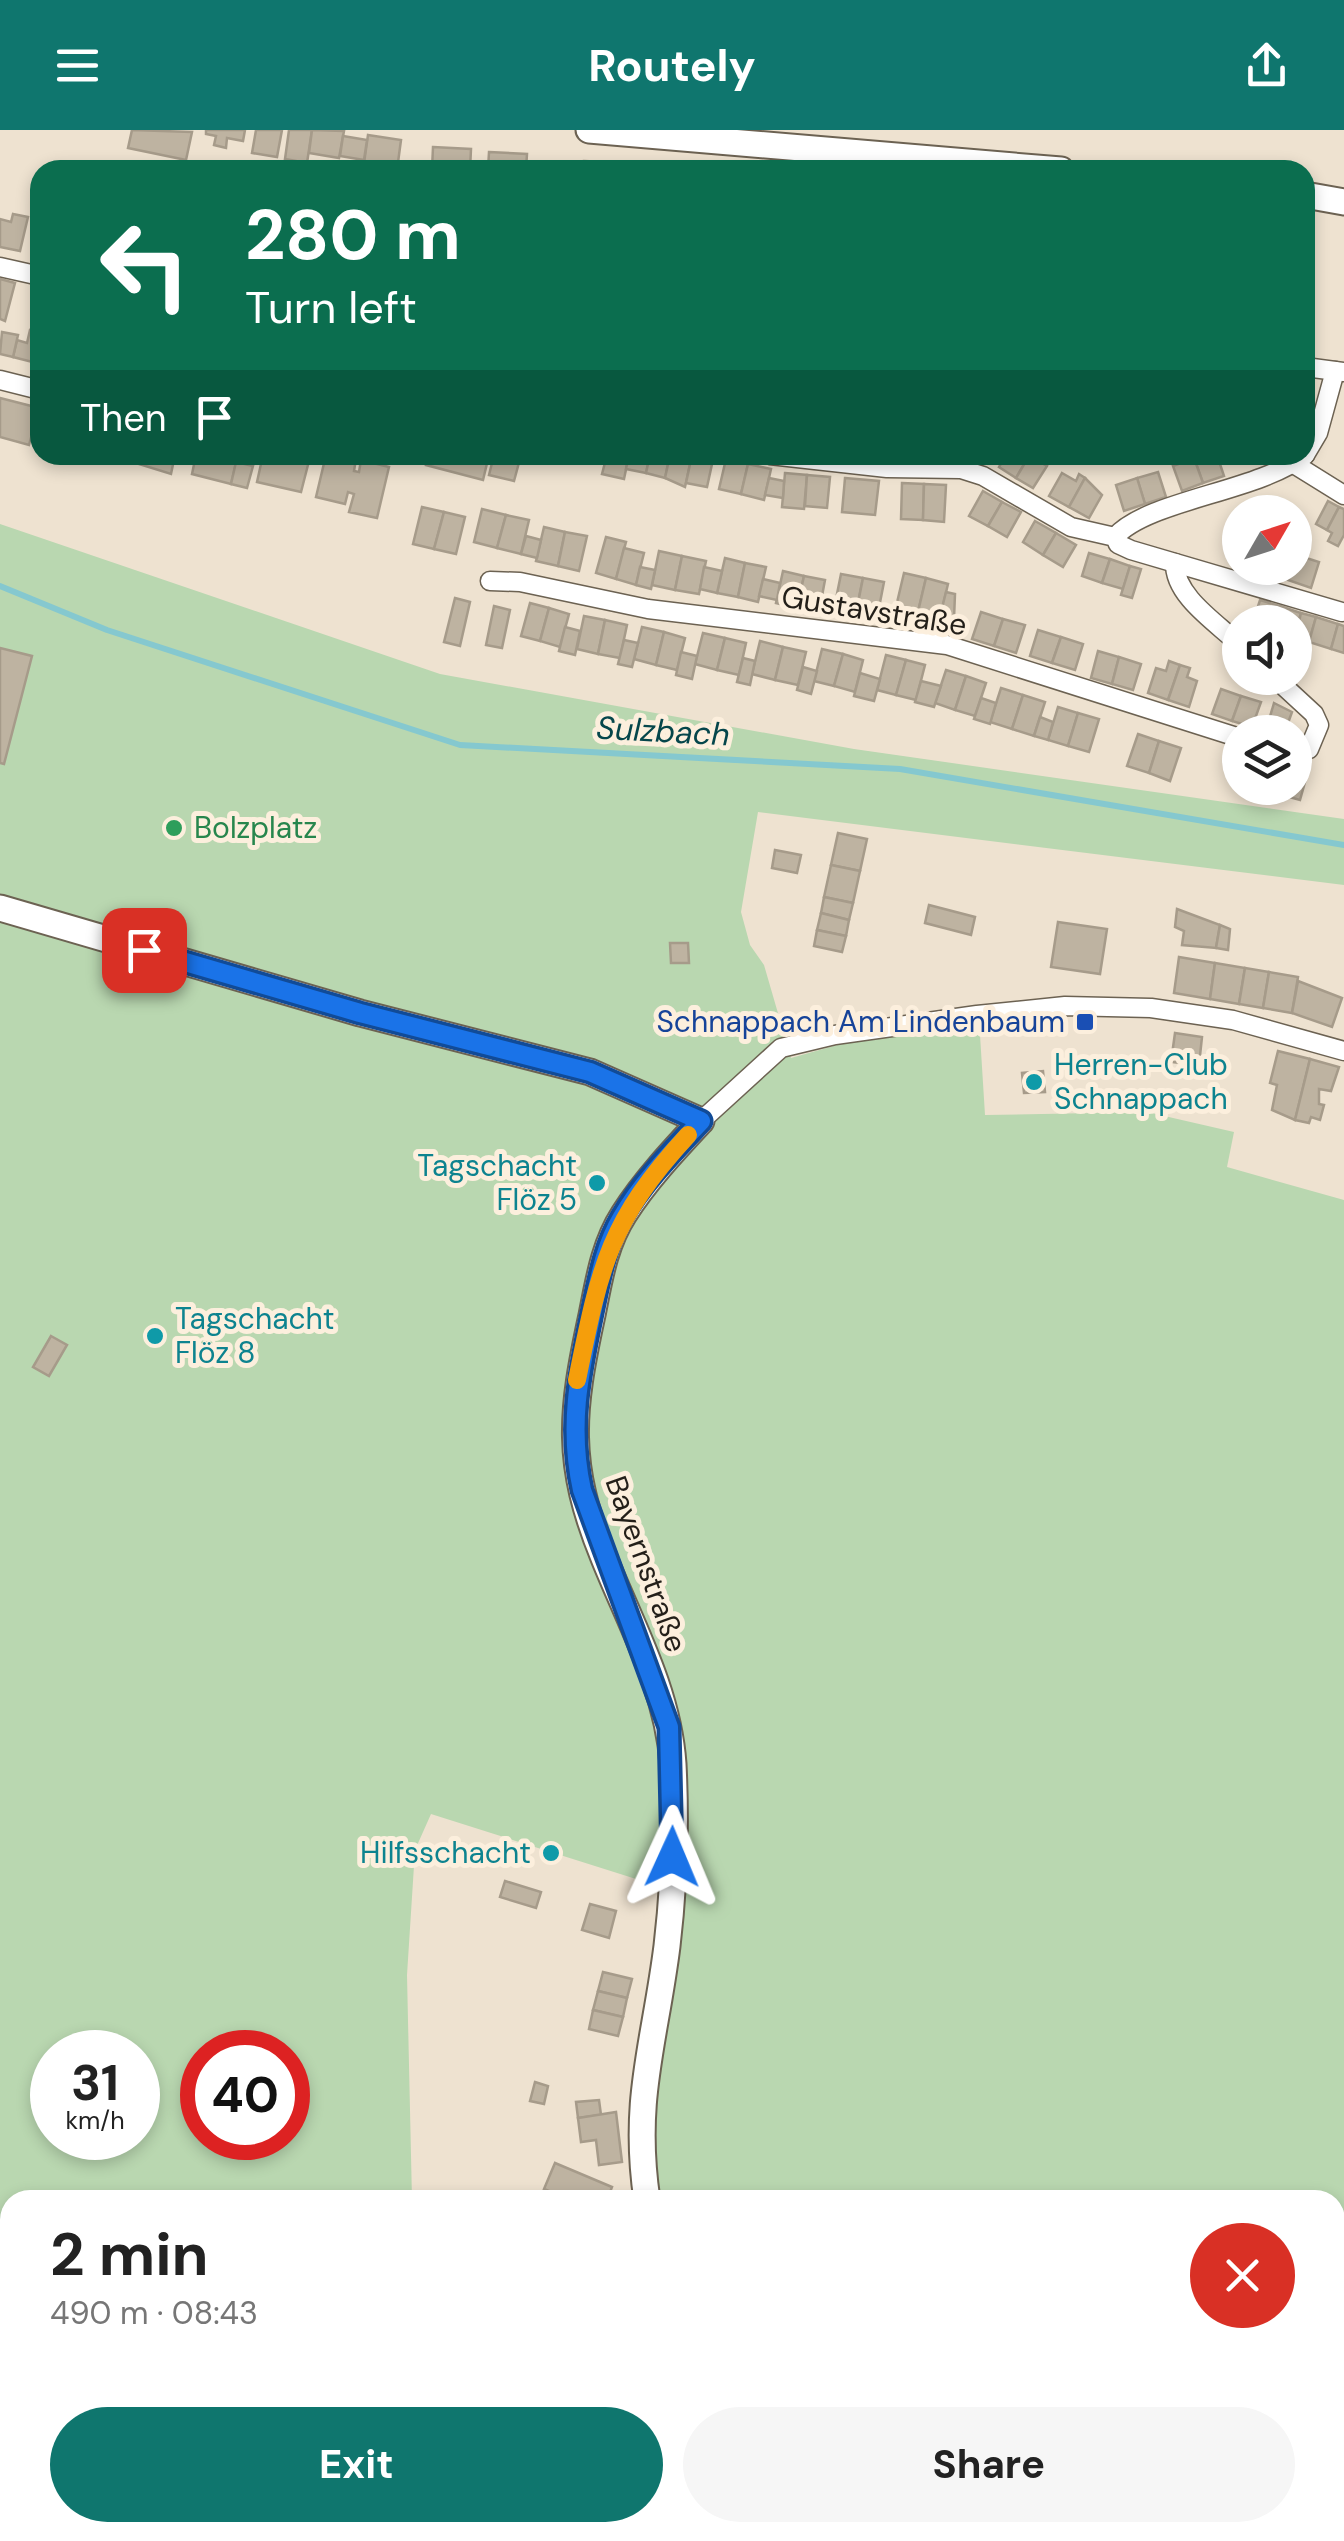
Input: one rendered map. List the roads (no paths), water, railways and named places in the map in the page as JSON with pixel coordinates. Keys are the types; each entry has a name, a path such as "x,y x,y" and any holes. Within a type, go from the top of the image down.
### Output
{"street":[{"path":"589,130 943,160"},
{"path":"1315,197 1344,202"},
{"path":"0,267 30,274"},
{"path":"1315,368 1340,372 1315,437"},
{"path":"0,380 30,388"},
{"path":"860,465 961,469 983,476 1071,527 1116,537"},
{"path":"1116,537 1138,520 1283,465"},
{"path":"1309,465 1344,495"},
{"path":"1116,537 1118,544 1174,563 1342,612"},
{"path":"1174,563 1174,577 1182,589 1222,628"},
{"name":"Gustavstraße","path":"490,581 520,582 648,610 947,645 1222,732"},
{"path":"1293,695 1314,714 1319,725 1312,742"},
{"path":"0,908 360,1013 590,1072 701,1121"},
{"name":"Bayernstraße","path":"645,2190 638,2133 640,2097 667,1946 673,1766 669,1727 655,1679 602,1555 582,1490 573,1450 572,1416 601,1267 611,1238 635,1198 701,1121 781,1048 835,1035 1066,1006 1151,1008 1233,1020 1344,1051"}],"waterway":[{"name":"Sulzbach","path":"0,586 107,630 460,745 900,769 1344,845"}],"place":[{"name":"Bolzplatz","path":"174,828"},
{"name":"Schnappach Am Lindenbaum","path":"1085,1022"},
{"name":"Herren-Club Schnappach","path":"1034,1082"},
{"name":"Tagschacht Flöz 5","path":"597,1183"},
{"name":"Tagschacht Flöz 8","path":"155,1336"},
{"name":"Hilfsschacht","path":"551,1853"}]}
